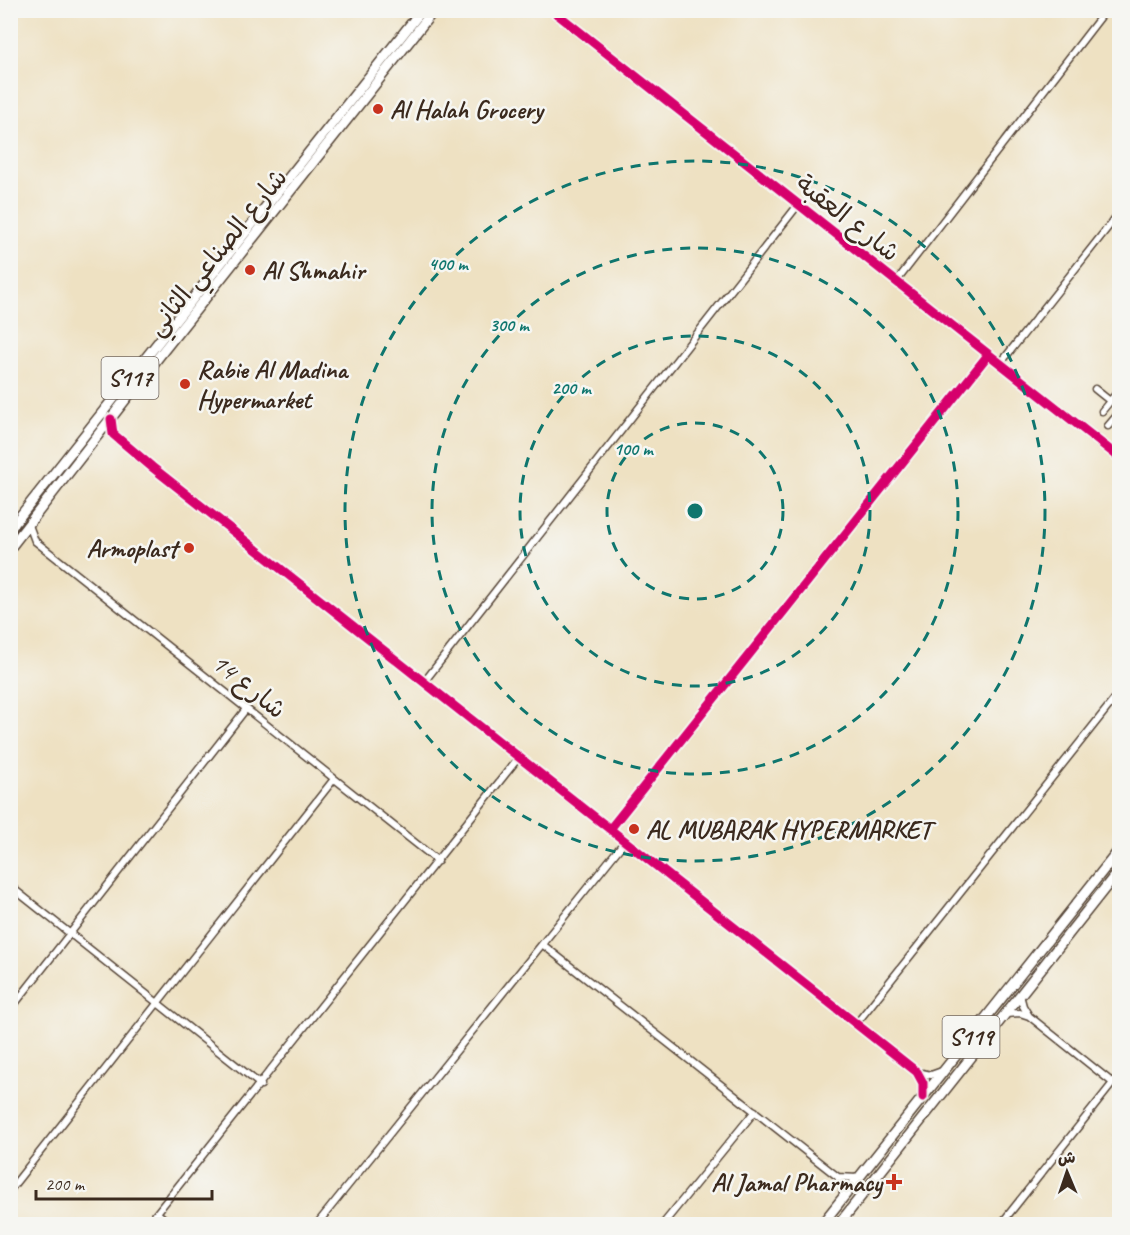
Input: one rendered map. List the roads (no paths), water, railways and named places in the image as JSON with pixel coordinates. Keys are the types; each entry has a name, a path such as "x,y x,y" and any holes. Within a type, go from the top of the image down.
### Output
{"main road":[{"name":"شارع الصناعي الثاني","path":"10,529 422,10"},
{"name":"شارع الصناعي الثاني","path":"13,545 434,10"},
{"name":"S119","path":"822,1224 1119,849"},
{"name":"S119","path":"842,1222 1119,869"}],"street":[{"name":"شارع العقبة","path":"552,10 1119,458"},
{"path":"896,282 1108,11"},
{"path":"424,682 798,205"},
{"path":"1000,364 1119,212"},
{"path":"610,829 988,355"},
{"path":"1095,388 1110,401"},
{"path":"1102,411 1119,391"},
{"path":"1108,426 1119,412"},
{"path":"111,419 111,429 116,437 917,1072 923,1083 923,1097"},
{"path":"98,435 116,437"},
{"path":"29,525 35,541"},
{"path":"13,545 26,539 35,541"},
{"name":"شارع 14","path":"35,541 438,861"},
{"path":"856,1024 1119,692"},
{"path":"10,1010 246,709"},
{"path":"148,1224 261,1085 519,757"},
{"path":"10,1190 334,779"},
{"path":"317,1224 625,841"},
{"path":"10,886 261,1085"},
{"path":"543,944 838,1178 843,1188 843,1198"},
{"path":"1020,995 1029,1016"},
{"path":"1005,1014 1020,1013 1029,1016 1113,1083"},
{"path":"917,1072 931,1075 945,1070"},
{"path":"1000,1224 1119,1074"},
{"path":"663,1224 754,1112"},
{"path":"838,1178 860,1178"},
{"path":"158,1213 171,1224"}],"place":[{"name":"Al Halah Grocery","path":"378,109"},
{"name":"Al Shmahir","path":"250,270"},
{"name":"Rabie Al Madina Hypermarket","path":"185,384"},
{"name":"Armoplast","path":"189,548"},
{"name":"AL MUBARAK HYPERMARKET","path":"634,829"},
{"name":"Al Jamal Pharmacy","path":"894,1182"}]}
